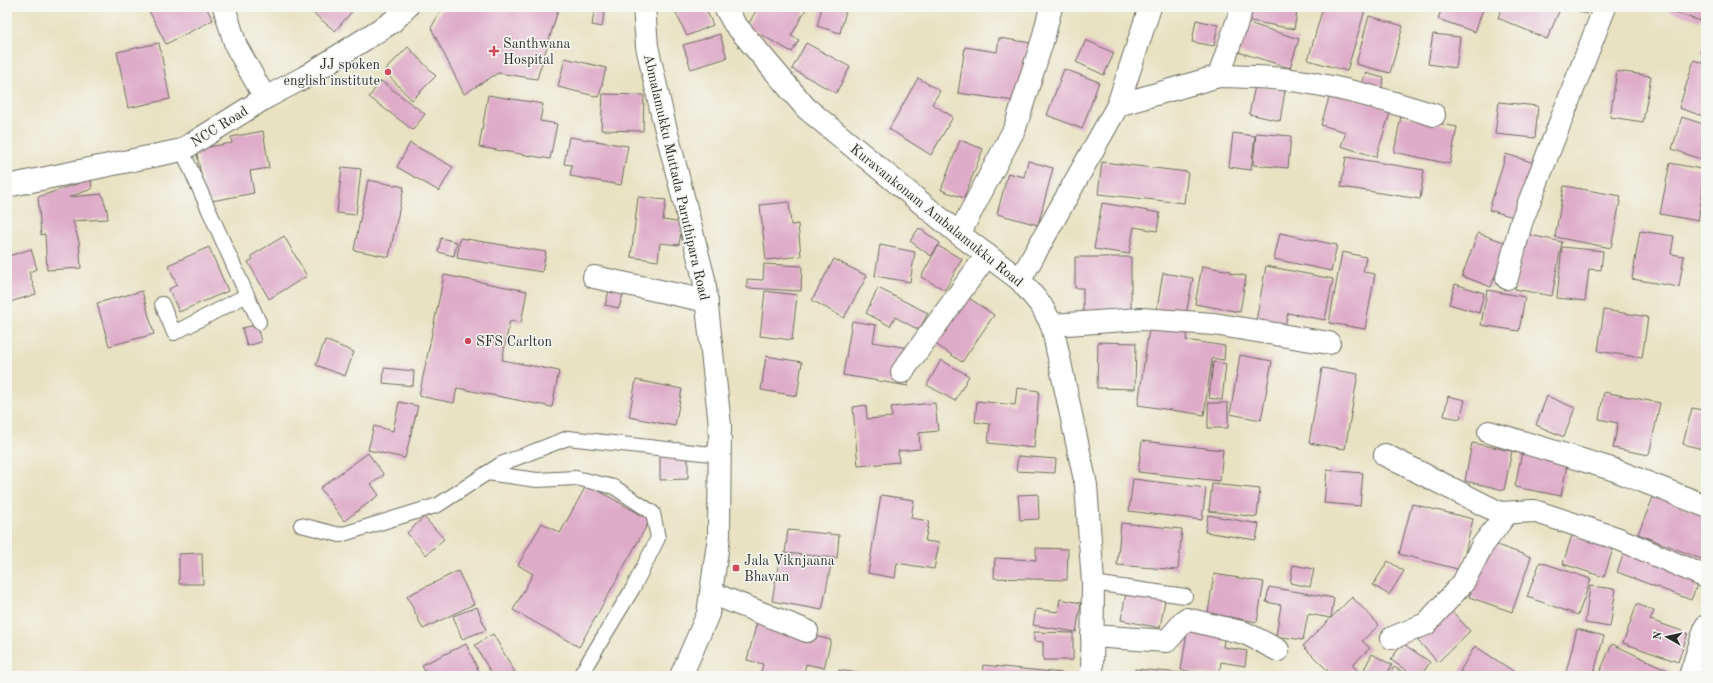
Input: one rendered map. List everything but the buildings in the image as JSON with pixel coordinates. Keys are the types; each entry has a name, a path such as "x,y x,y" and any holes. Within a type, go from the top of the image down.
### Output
{"street":[{"path":"224,7 236,46 265,98"},
{"name":"NCC Road","path":"7,186 182,150 265,98 305,77 392,22 407,7"},
{"name":"Abmalamukku Muttada Paruthipara Road","path":"644,7 647,46 663,118 704,278 720,425 719,536 708,614 681,676"},
{"name":"Kuravankonam Ambalamukku Road","path":"725,7 734,22 806,108 959,234 1020,280 1041,305 1052,325 1086,484 1093,583 1092,676"},
{"path":"959,234 1015,128 1043,39 1051,7"},
{"path":"1020,280 1118,105 1150,7"},
{"path":"1219,76 1242,7"},
{"path":"1507,278 1521,223 1604,7"},
{"path":"1118,105 1219,76 1264,78 1315,83 1378,98 1434,115"},
{"path":"902,372 987,255"},
{"path":"594,277 707,302"},
{"path":"1052,325 1141,319 1214,324 1329,343"},
{"path":"1489,432 1612,469 1706,506"},
{"path":"1385,455 1500,514 1534,511 1619,539 1706,577"},
{"path":"1392,638 1426,624 1463,583 1482,546 1507,513"},
{"path":"711,593 808,631"},
{"path":"1092,636 1167,641 1186,620 1246,633 1278,650"},
{"path":"1690,676 1706,626"}],"lane":[{"path":"182,150 259,322"},
{"path":"162,304 174,333 247,295"},
{"path":"301,525 340,535 438,505 501,464 568,438 720,455"},
{"path":"487,473 537,480 576,478 614,487 653,513 658,538 633,588 581,676"},
{"path":"1093,583 1185,596"}],"place":[{"name":"Santhwana Hospital","path":"494,51"},
{"name":"JJ spoken english institute","path":"388,72"},
{"name":"SFS Carlton","path":"468,341"},
{"name":"Jala Viknjaana Bhavan","path":"736,568"}]}
